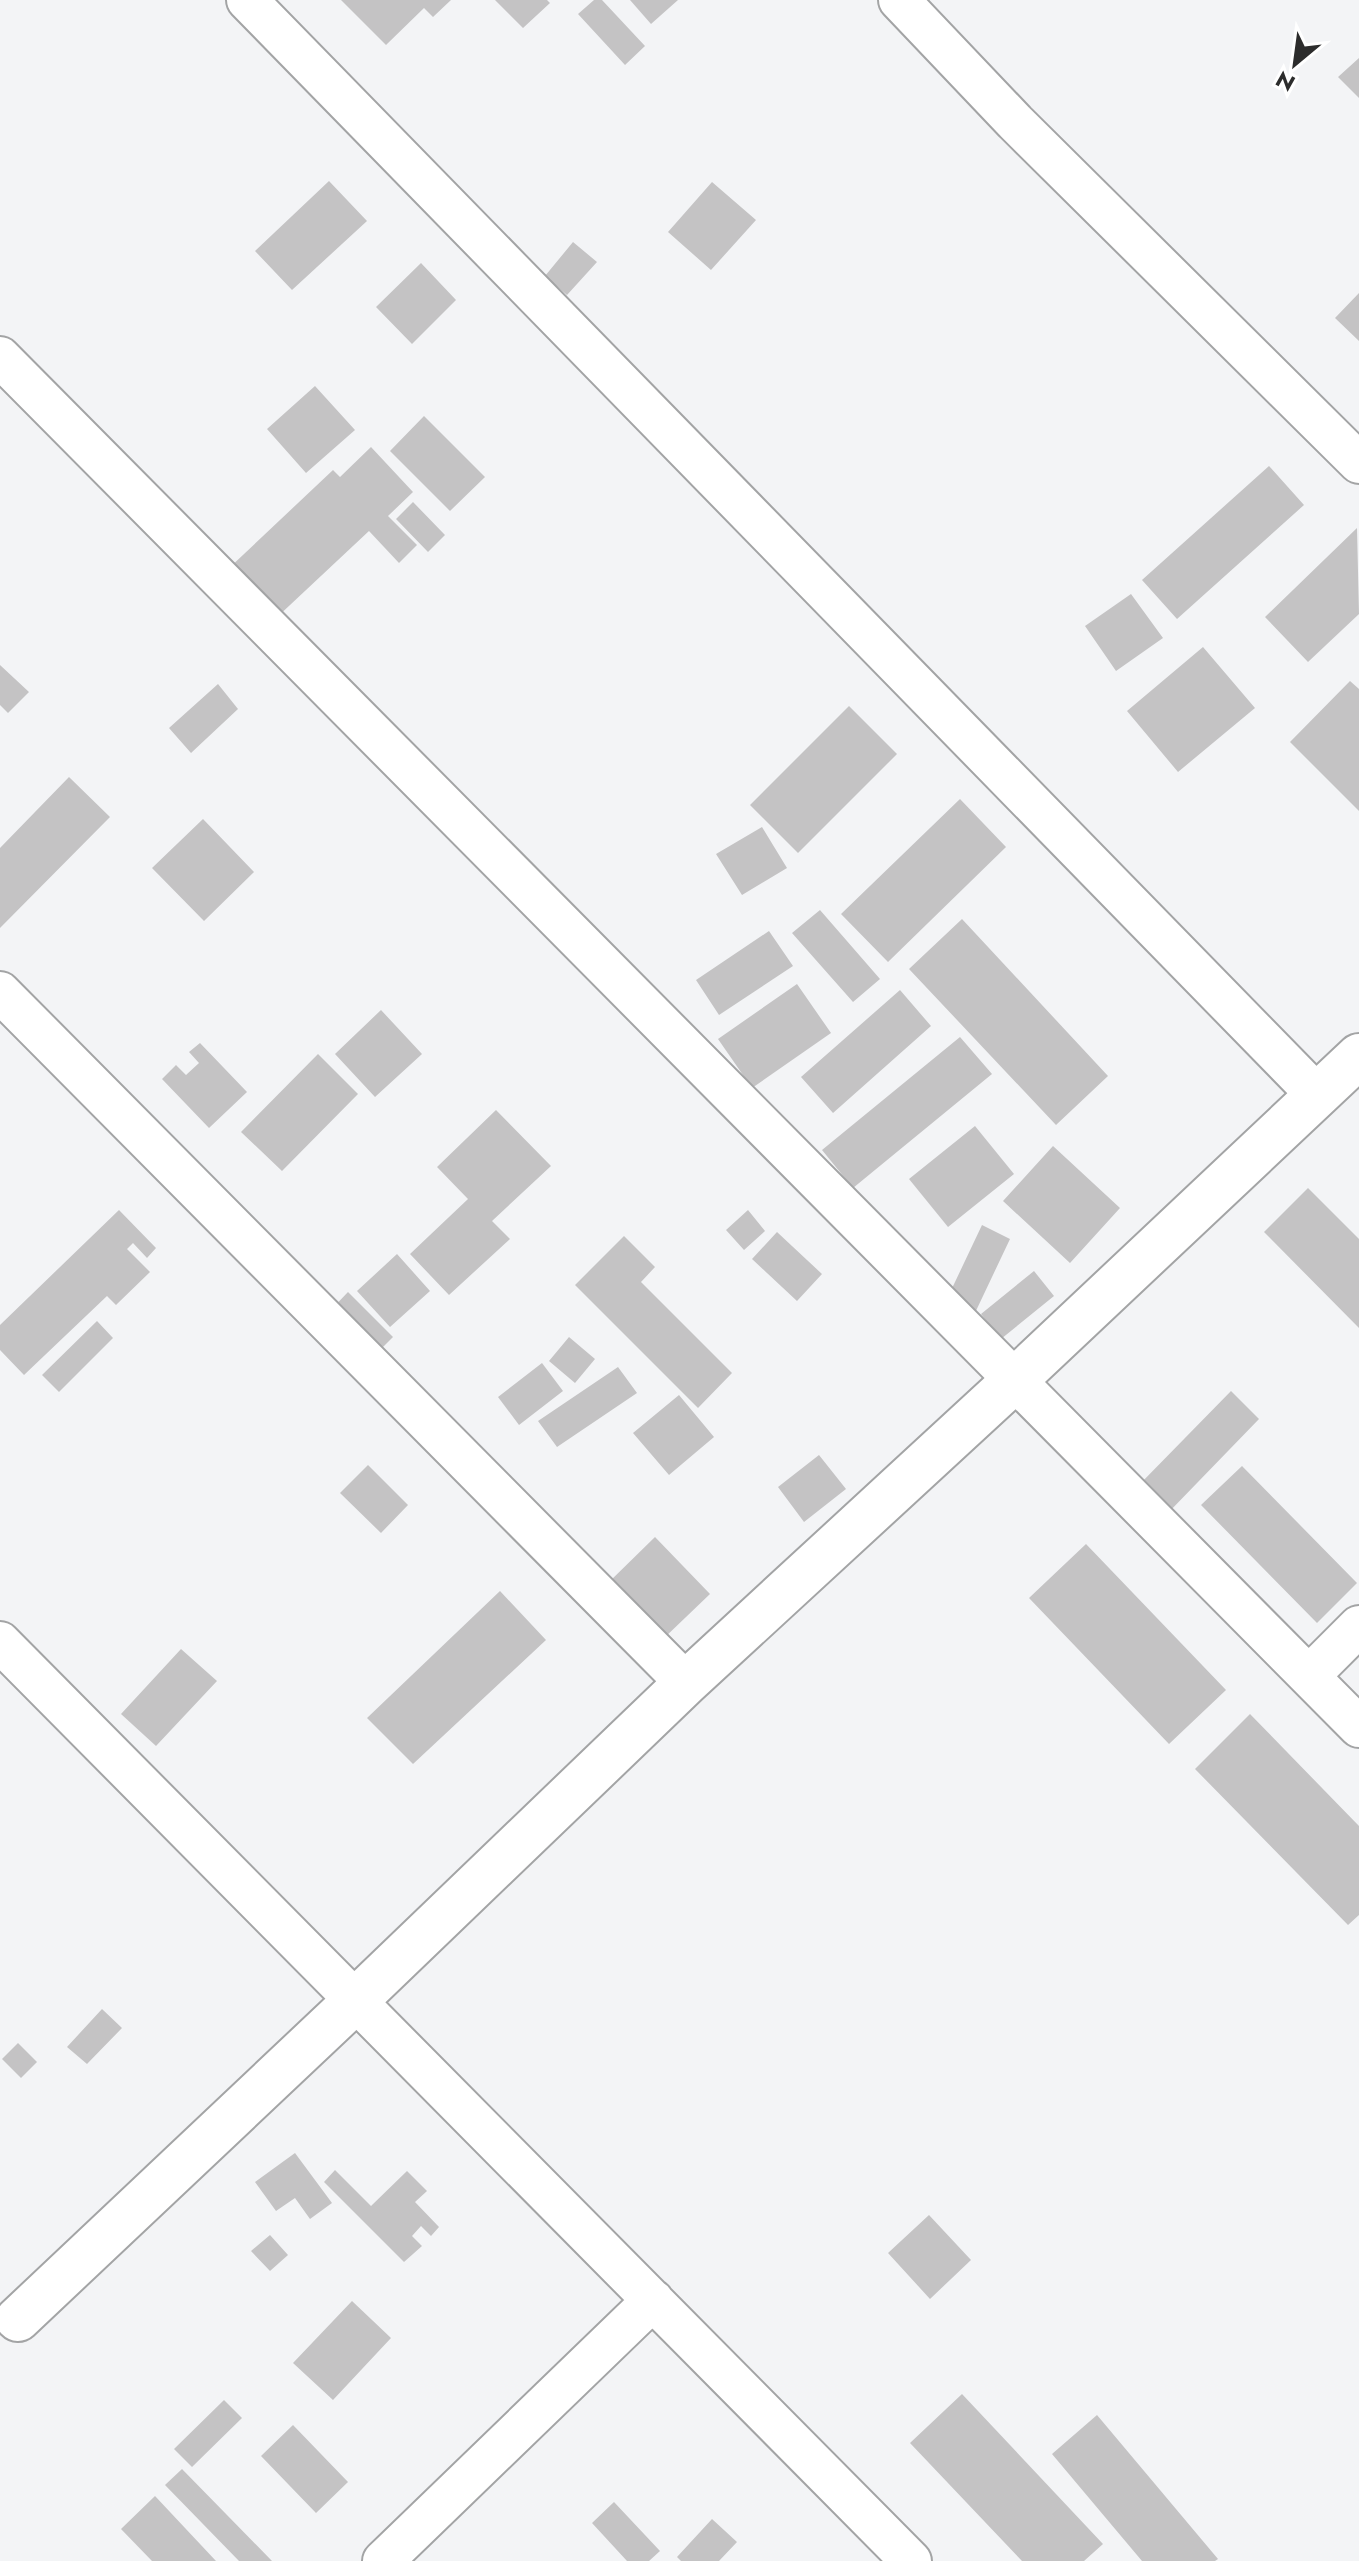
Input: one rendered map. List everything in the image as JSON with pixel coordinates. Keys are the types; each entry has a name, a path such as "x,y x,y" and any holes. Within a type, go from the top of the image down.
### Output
{"street":[{"path":"247,0 1317,1095"},
{"path":"899,0 1015,122 1359,463"},
{"path":"0,357 1359,1727"},
{"path":"0,992 686,1683"},
{"path":"18,2319 686,1683 1016,1379 1359,1056"},
{"path":"1309,1676 1359,1626"},
{"path":"0,1642 911,2561"},
{"path":"383,2561 653,2300"}],"building":[{"path":"341,0 451,0 433,17 424,8 386,45"},
{"path":"495,0 547,0 550,3 523,28"},
{"path":"594,0 602,0 645,46 625,65 578,14"},
{"path":"630,0 678,0 651,24"},
{"path":"1359,58 1359,98 1338,77"},
{"path":"329,181 367,221 292,290 255,251"},
{"path":"712,182 756,220 711,270 668,232"},
{"path":"573,242 597,262 567,295 545,276"},
{"path":"421,263 456,300 412,344 376,307"},
{"path":"1359,293 1359,341 1335,318"},
{"path":"315,386 355,430 306,473 267,429"},
{"path":"424,416 485,477 450,511 390,451"},
{"path":"371,447 413,492 388,516 417,545 399,563 369,531 274,620 227,570 333,470 340,477"},
{"path":"1269,466 1304,505 1177,619 1142,580"},
{"path":"413,502 445,535 428,552 396,519"},
{"path":"1357,528 1359,614 1308,662 1265,617"},
{"path":"1131,594 1163,638 1116,671 1085,626"},
{"path":"1203,647 1255,708 1178,772 1127,711"},
{"path":"0,665 29,692 8,713 0,705"},
{"path":"1350,681 1359,689 1359,811 1290,742"},
{"path":"218,684 238,709 191,753 169,728"},
{"path":"849,706 897,754 798,853 750,805"},
{"path":"69,777 110,817 0,928 0,848"},
{"path":"960,799 1006,847 888,962 841,914"},
{"path":"203,819 254,872 204,921 152,868"},
{"path":"762,827 787,868 742,895 716,854"},
{"path":"820,910 880,979 853,1002 792,933"},
{"path":"962,919 1108,1076 1056,1125 909,969"},
{"path":"769,931 793,966 719,1015 696,980"},
{"path":"797,984 831,1033 752,1088 718,1039"},
{"path":"900,990 931,1026 833,1113 801,1077"},
{"path":"381,1010 422,1054 375,1097 335,1054"},
{"path":"960,1037 992,1074 853,1188 822,1150"},
{"path":"200,1043 247,1092 209,1128 162,1079 176,1065 186,1075 199,1063 189,1052"},
{"path":"318,1054 358,1094 282,1171 241,1132"},
{"path":"496,1110 551,1166 492,1221 510,1239 449,1295 410,1254 468,1199 437,1167"},
{"path":"975,1126 1014,1174 948,1227 909,1179"},
{"path":"1053,1146 1120,1208 1070,1263 1003,1201"},
{"path":"1308,1188 1359,1239 1359,1328 1264,1232"},
{"path":"119,1210 156,1248 147,1258 133,1243 127,1249 150,1272 116,1305 107,1296 24,1375 0,1350 0,1325"},
{"path":"748,1210 765,1231 744,1250 726,1230"},
{"path":"982,1225 1010,1239 974,1315 946,1301"},
{"path":"777,1232 822,1274 797,1301 752,1259"},
{"path":"624,1236 655,1267 641,1282 732,1373 698,1408 575,1285"},
{"path":"397,1254 430,1291 390,1327 357,1291"},
{"path":"1034,1271 1054,1296 1001,1339 981,1314"},
{"path":"348,1292 393,1337 371,1359 327,1314"},
{"path":"97,1321 113,1338 59,1392 42,1375"},
{"path":"569,1337 595,1359 575,1383 549,1361"},
{"path":"542,1363 563,1391 519,1425 498,1397"},
{"path":"618,1367 637,1393 557,1447 538,1421"},
{"path":"1231,1391 1259,1419 1167,1514 1138,1486"},
{"path":"679,1395 714,1437 669,1475 633,1433"},
{"path":"819,1455 846,1489 804,1522 778,1487"},
{"path":"368,1465 408,1505 381,1533 340,1493"},
{"path":"1242,1466 1357,1583 1317,1623 1201,1505"},
{"path":"655,1537 710,1594 662,1640 607,1584"},
{"path":"1086,1544 1226,1690 1169,1744 1029,1598"},
{"path":"500,1591 546,1640 413,1764 367,1718"},
{"path":"181,1649 217,1681 156,1746 121,1714"},
{"path":"1250,1714 1359,1826 1359,1915 1348,1925 1195,1769"},
{"path":"102,2009 122,2028 87,2064 67,2047"},
{"path":"18,2043 37,2062 21,2078 2,2059"},
{"path":"295,2153 332,2203 310,2219 295,2198 276,2211 255,2182"},
{"path":"335,2170 371,2206 407,2171 427,2191 415,2202 439,2227 431,2236 421,2226 412,2236 422,2246 404,2262 324,2182"},
{"path":"929,2215 971,2260 930,2299 888,2253"},
{"path":"270,2235 288,2255 270,2271 251,2251"},
{"path":"352,2301 391,2338 333,2400 293,2363"},
{"path":"962,2394 1103,2544 1084,2561 1022,2561 910,2443"},
{"path":"224,2400 242,2418 192,2467 174,2449"},
{"path":"1097,2415 1218,2559 1142,2561 1052,2454"},
{"path":"293,2425 348,2482 316,2513 261,2456"},
{"path":"182,2469 272,2561 239,2561 165,2485"},
{"path":"155,2496 216,2561 152,2561 121,2529"},
{"path":"614,2502 660,2551 649,2561 627,2561 592,2523"},
{"path":"712,2519 737,2542 719,2561 681,2561 677,2557"}]}
